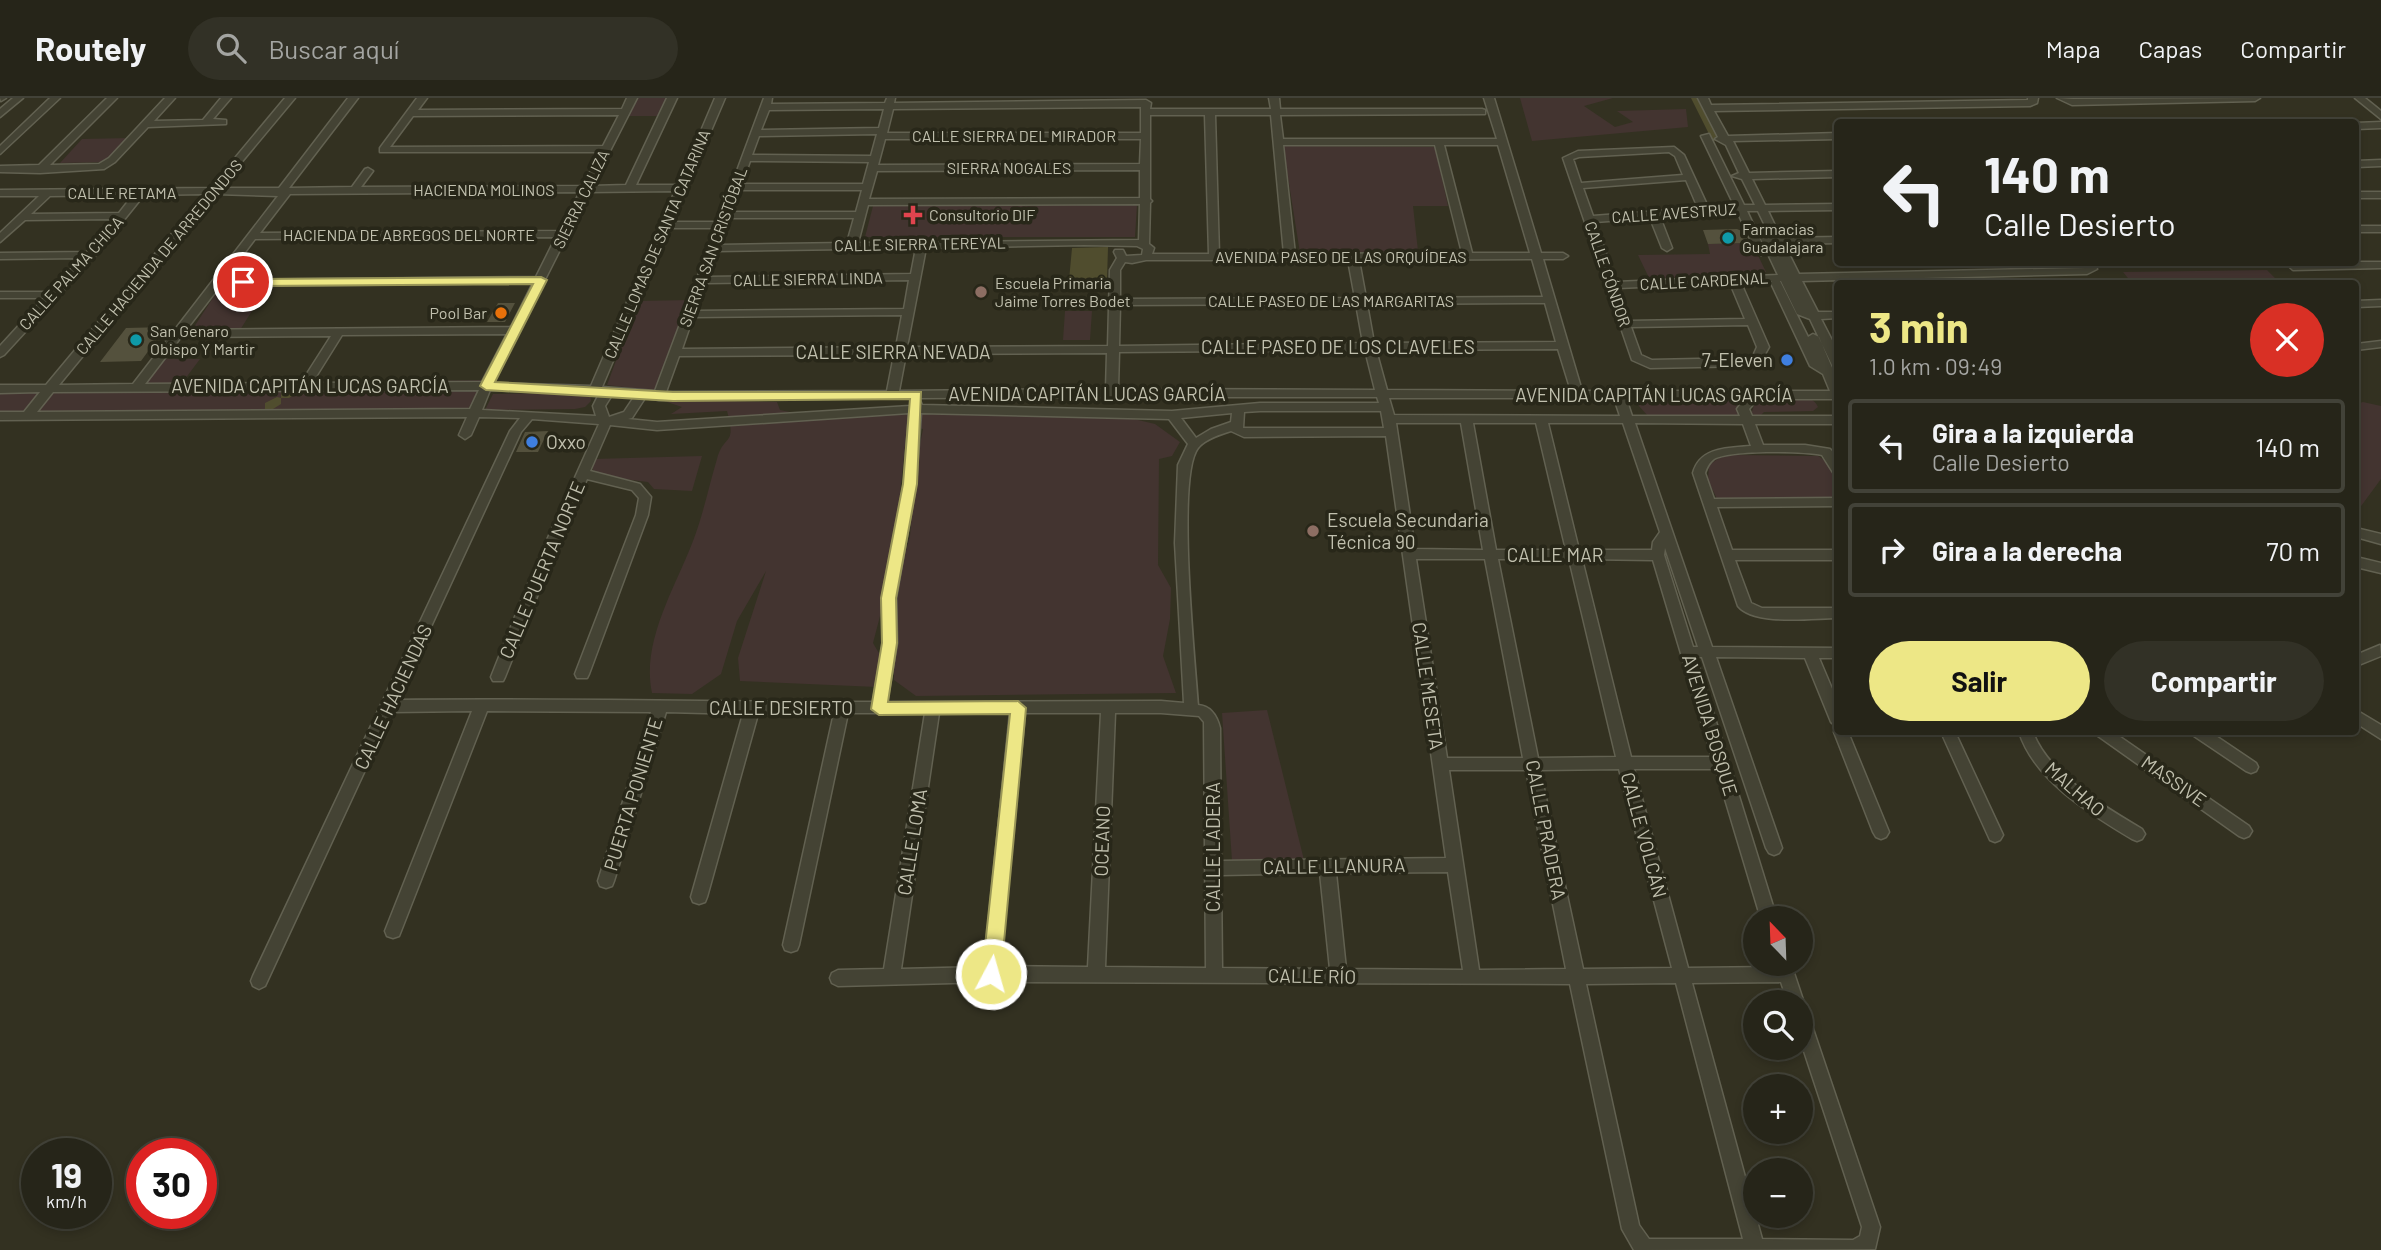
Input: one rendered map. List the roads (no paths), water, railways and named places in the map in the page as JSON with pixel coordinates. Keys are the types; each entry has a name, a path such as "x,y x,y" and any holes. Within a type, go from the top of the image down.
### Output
{"street":[{"path":"0,114 18,98"},
{"path":"0,150 55,98"},
{"path":"40,170 112,98"},
{"path":"0,170 101,167 147,124 170,98"},
{"path":"205,123 226,98"},
{"name":"CALLE HACIENDA DE ARREDONDOS","path":"27,416 290,98"},
{"path":"137,387 254,236 353,98"},
{"path":"422,98 383,150 606,149"},
{"name":"SIERRA CALIZA","path":"465,435 486,386 632,98"},
{"path":"629,189 672,98"},
{"name":"CALLE LOMAS DE SANTA CATARINA","path":"594,390 720,98"},
{"path":"1274,98 1290,257"},
{"path":"1408,98 1411,110"},
{"path":"1489,98 1578,395"},
{"path":"1703,98 1740,176 1749,204 1787,282 1833,363 1816,366 1787,282 1772,241 1749,204 1706,136"},
{"path":"1708,108 2030,103 2034,101 2032,98"},
{"path":"2063,98 2072,102 2255,98"},
{"path":"2360,98 2381,116"},
{"path":"852,245 890,102"},
{"path":"766,103 1147,104 1210,111 1482,112"},
{"name":"SIERRA SAN CRISTÓBAL","path":"659,396 766,103"},
{"path":"1146,257 1150,253 1144,245 1147,104"},
{"path":"1210,111 1214,258"},
{"path":"412,113 625,112"},
{"path":"147,124 223,122"},
{"path":"2359,126 2381,125"},
{"path":"2359,131 2381,131"},
{"name":"CALLE SIERRA DEL MIRADOR","path":"755,133 1146,135"},
{"path":"1724,140 1834,136"},
{"path":"1724,140 1834,142"},
{"path":"1279,142 1501,142"},
{"path":"1439,142 1468,256"},
{"name":"CALLE CÓNDOR","path":"1702,206 1679,155 1668,148 1578,154 1568,158 1636,357 1650,364 1753,360 1762,354 1763,347 1736,283"},
{"name":"SIERRA NOGALES","path":"745,158 874,163 1146,167"},
{"path":"2359,163 2381,163"},
{"path":"354,191 368,171"},
{"path":"1740,176 1834,174"},
{"path":"1577,186 1689,177"},
{"path":"735,187 868,187"},
{"name":"HACIENDA MOLINOS","path":"283,192 681,188"},
{"name":"CALLE RETAMA","path":"0,193 283,192"},
{"path":"0,239 47,193"},
{"name":"CALLE PALMA CHICA","path":"0,353 5,341 53,295 140,193"},
{"path":"2359,195 2381,195"},
{"path":"864,202 1147,201"},
{"name":"CALLE AVESTRUZ","path":"1588,219 1654,214 1702,206 1749,204 1834,207"},
{"path":"1654,214 1667,248"},
{"path":"665,225 860,215"},
{"path":"24,217 122,216"},
{"path":"2359,229 2381,229"},
{"name":"HACIENDA DE ABREGOS DEL NORTE","path":"254,236 564,234"},
{"path":"1772,241 1834,240"},
{"name":"CALLE SIERRA TEREYAL","path":"712,248 1084,242 1144,245"},
{"path":"892,395 922,244"},
{"path":"1112,393 1115,270 1122,258 1119,252 1127,244"},
{"path":"0,256 90,254"},
{"name":"AVENIDA PASEO DE LAS ORQUÍDEAS","path":"1122,258 1563,256"},
{"name":"CALLE MESETA","path":"1353,257 1369,346 1387,413 1472,978"},
{"path":"2359,265 2381,265"},
{"name":"CALLE CARDENAL","path":"1842,280 2087,271 2090,266"},
{"name":"CALLE SIERRA LINDA","path":"702,280 915,277"},
{"path":"216,283 541,280"},
{"name":"CALLE CARDENAL","path":"1613,285 1834,280"},
{"path":"0,295 53,295"},
{"name":"CALLE PASEO DE LAS MARGARITAS","path":"1114,302 1549,300"},
{"path":"2359,303 2381,303"},
{"path":"690,314 907,312"},
{"path":"1808,316 1834,315"},
{"path":"1625,324 1753,322"},
{"path":"178,334 516,330"},
{"path":"305,386 339,332"},
{"path":"2361,346 2381,344"},
{"name":"CALLE PASEO DE LOS CLAVELES","path":"1112,348 1563,345"},
{"name":"CALLE SIERRA NEVADA","path":"674,353 1112,348"},
{"name":"AVENIDA CAPITÁN LUCAS GARCÍA","path":"0,389 486,386 594,390 659,396 892,395 916,402"},
{"name":"CALLE PUERTA NORTE","path":"498,677 606,421 598,407 602,397 610,391"},
{"path":"1131,415 1132,393"},
{"name":"AVENIDA CAPITÁN LUCAS GARCÍA","path":"0,416 475,414 674,425 916,402 1132,393 1466,419 1834,420"},
{"path":"1755,394 1744,409 1746,421 1759,450"},
{"path":"606,421 628,415 641,395"},
{"name":"AVENIDA CAPITÁN LUCAS GARCÍA","path":"1387,413 1578,395 1834,396"},
{"name":"AVENIDA BOSQUE","path":"1619,395 1774,848"},
{"path":"879,709 890,643 889,598 910,484 916,402 1131,415 1172,415 1238,409 1387,413"},
{"path":"1238,409 1235,425 1237,429 1252,434 1387,413"},
{"name":"CALLE HACIENDAS","path":"259,981 516,431 529,415"},
{"path":"1172,415 1194,444"},
{"name":"CALLE PRADERA","path":"1466,419 1490,555 1575,976 1631,1229 1635,1238 1649,1248 1755,1249"},
{"name":"CALLE VOLCÁN","path":"1541,420 1625,763 1755,1249"},
{"path":"1764,421 1776,450"},
{"path":"1191,708 1181,543 1184,465 1194,444 1235,425"},
{"path":"1834,462 1823,451 1721,452 1702,463 1699,473 1745,606 1755,613 1834,613"},
{"path":"582,674 642,515 645,497 636,487 598,480 583,473"},
{"path":"1708,503 1834,502"},
{"path":"1658,555 1659,542 1666,533"},
{"path":"2359,534 2381,539"},
{"name":"CALLE MAR","path":"1409,554 1658,555"},
{"name":"AVENIDA BOSQUE","path":"1658,555 1765,906"},
{"path":"1726,555 1834,555"},
{"path":"2359,563 2381,568"},
{"path":"2359,660 2381,650"},
{"path":"1687,652 1834,653"},
{"path":"1810,653 1834,712"},
{"path":"393,931 482,704"},
{"name":"CALLE DESIERTO","path":"389,706 482,704 842,709 1191,708"},
{"name":"PUERTA PONIENTE","path":"606,881 660,707"},
{"name":"OCEANO","path":"1096,975 1108,707"},
{"path":"699,897 752,708"},
{"name":"CALLE LOMA","path":"891,976 933,708"},
{"path":"991,974 1018,708"},
{"name":"CALLE LADERA","path":"1191,708 1203,711 1211,720 1214,974"},
{"path":"791,945 842,709"},
{"path":"2359,716 2381,722"},
{"path":"2359,717 2381,733"},
{"path":"1842,735 1881,832"},
{"path":"1949,735 1994,835"},
{"name":"MALHAO","path":"2027,735 2031,747 2076,793 2103,815 2137,834"},
{"name":"MASSIVE","path":"2107,735 2244,831"},
{"path":"2203,735 2251,767"},
{"path":"1439,764 1720,763"},
{"name":"CALLE LLANURA","path":"1214,867 1454,865"},
{"path":"1326,867 1339,977"},
{"name":"CALLE RÍO","path":"838,978 991,974 1472,978 1743,971"},
{"path":"1755,1249 1854,1249 1868,1241 1871,1234 1871,1227 1813,1053"}],"waterway":[{"path":"1696,98 1715,136 1713,139"},
{"path":"285,395 296,388"},
{"path":"269,406 277,401"}],"place":[{"name":"Consultorio DIF","path":"913,215"},
{"name":"Farmacias Guadalajara","path":"1728,238"},
{"name":"Escuela Primaria Jaime Torres Bodet","path":"981,292"},
{"name":"Pool Bar","path":"501,313"},
{"name":"San Genaro Obispo Y Martir","path":"136,340"},
{"name":"7-Eleven","path":"1787,360"},
{"name":"Oxxo","path":"532,442"},
{"name":"Escuela Secundaria Técnica 90","path":"1313,531"}]}
